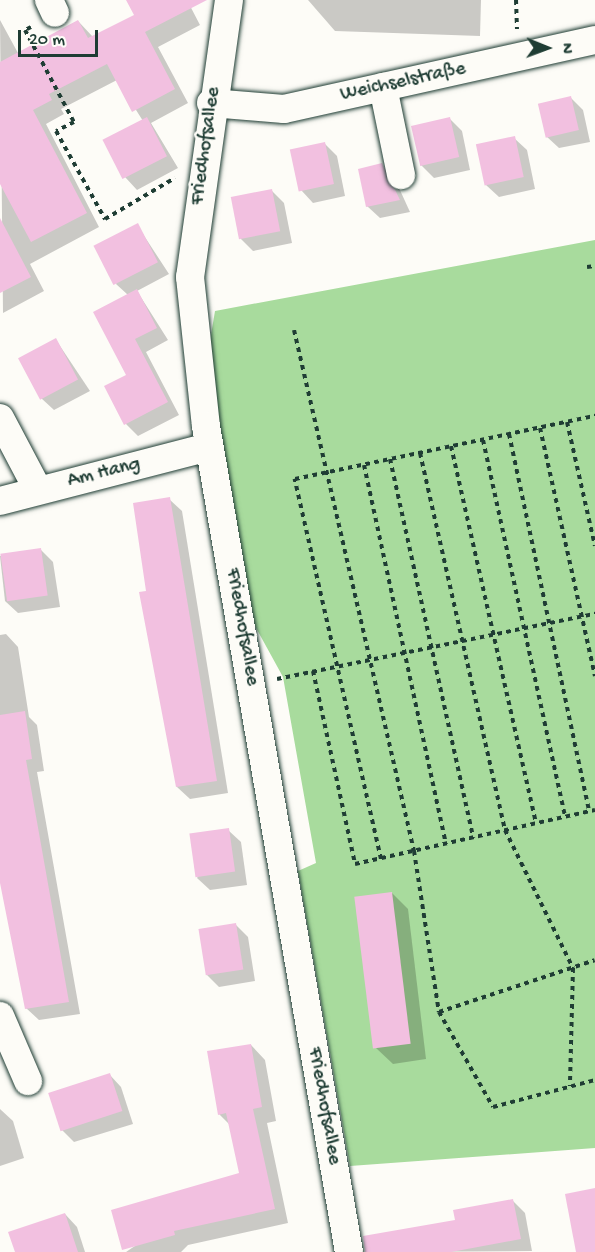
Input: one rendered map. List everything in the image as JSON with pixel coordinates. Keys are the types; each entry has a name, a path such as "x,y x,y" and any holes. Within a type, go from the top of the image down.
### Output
{"street":[{"name":"Friedhofsallee","path":"229,0 201,173 190,277 209,447 253,684 349,1252"},
{"name":"Weichselstraße","path":"211,103 284,108 595,40"},
{"path":"383,87 401,175"},
{"path":"0,418 38,490"},
{"name":"Am Hang","path":"0,501 209,447"},
{"path":"0,1016 28,1081"}],"path":[{"path":"52,6 25,30 74,122 56,131 105,219 185,172 201,173"},
{"path":"587,267 595,266"},
{"path":"294,330 329,472 414,851 439,1012 493,1107 595,1080"},
{"path":"381,859 295,479 595,416"},
{"path":"567,422 595,546"},
{"path":"540,428 595,676"},
{"path":"509,434 589,811"},
{"path":"483,440 522,629 565,816"},
{"path":"451,446 536,823"},
{"path":"420,453 505,830 573,968 570,1086"},
{"path":"390,459 473,837"},
{"path":"364,465 446,844"},
{"path":"253,684 595,614"},
{"path":"313,671 354,864 595,810"},
{"path":"439,1012 595,960"}],"green space":[{"path":"595,240 595,1148 350,1166 298,871 316,863 283,677 255,626 218,414 210,341 215,311"}],"building":[{"path":"126,0 207,0 145,32 175,89 132,112 107,64 49,94 52,100 33,110 87,213 31,242 0,184 0,62 78,20 88,38 134,15"},
{"path":"571,96 579,130 546,138 538,104"},
{"path":"147,117 167,156 122,179 102,140"},
{"path":"450,117 459,157 420,166 411,126"},
{"path":"515,136 524,177 485,185 476,144"},
{"path":"325,142 334,184 299,192 290,149"},
{"path":"382,163 400,200 366,207 358,169"},
{"path":"272,189 280,231 239,239 231,197"},
{"path":"0,218 31,277 0,293"},
{"path":"138,223 158,262 113,285 93,246"},
{"path":"137,289 157,328 135,339 168,402 124,425 104,386 126,375 93,312"},
{"path":"56,338 78,379 40,400 18,358"},
{"path":"170,497 217,781 176,787 139,592 146,591 133,503"},
{"path":"41,548 48,596 7,601 0,554"},
{"path":"25,711 32,759 26,760 69,1002 25,1009 0,883 0,715"},
{"path":"229,828 235,872 196,877 189,834"},
{"path":"392,892 411,1044 373,1048 354,897"},
{"path":"236,923 243,969 206,975 198,929"},
{"path":"251,1044 262,1107 253,1109 275,1209 174,1231 175,1235 122,1250 111,1210 239,1173 226,1113 218,1115 207,1051"},
{"path":"110,1073 122,1111 61,1131 48,1093"},
{"path":"595,1188 595,1252 576,1252 565,1194"},
{"path":"513,1199 521,1239 451,1252 365,1252 363,1236 455,1220 453,1210"},
{"path":"65,1213 78,1252 15,1252 8,1232"}]}
